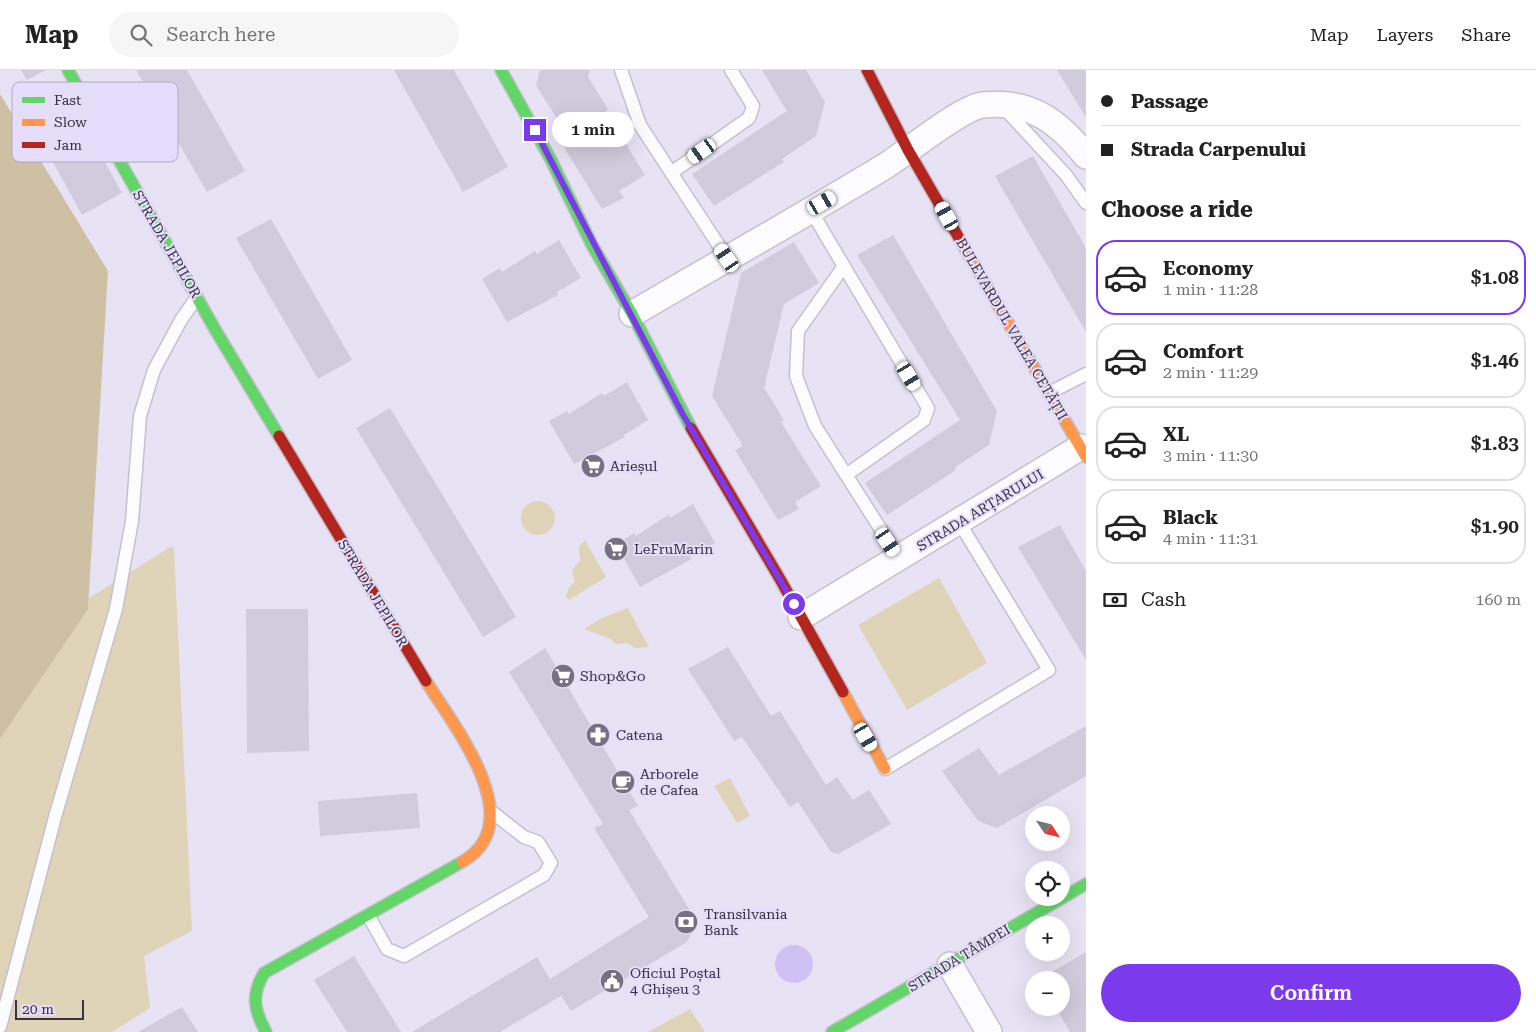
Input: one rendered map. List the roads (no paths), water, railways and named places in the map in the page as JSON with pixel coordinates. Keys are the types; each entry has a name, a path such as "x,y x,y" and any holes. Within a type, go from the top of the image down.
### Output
{"street":[{"name":"STRADA JEPILOR","path":"68,70 75,82"},
{"path":"501,70 551,160 592,245 632,314 682,413 801,617 885,769"},
{"name":"BULEVARDUL VALEA CETĂȚII","path":"867,70 908,150 1083,452"},
{"path":"632,314 908,150 962,113 981,105 1025,108 1044,116 1061,128 1086,156"},
{"name":"STRADA JEPILOR","path":"120,162 197,297 482,774 492,811 491,827 485,843 472,856 264,973 255,985 252,1002 266,1032"},
{"name":"STRADA ARȚARULUI","path":"801,617 959,522 1083,452"},
{"name":"STRADA TÂMPEI","path":"832,1032 950,965 1086,884"},
{"path":"950,965 989,1032"}],"lane":[{"path":"621,70 640,125 727,258"},
{"path":"671,173 749,118 753,106 731,70"},
{"path":"1002,106 1066,175 1086,203"},
{"path":"810,209 928,408 924,420 846,475"},
{"path":"844,266 798,331 796,376 815,426 899,558"},
{"path":"0,1027 55,817 116,609 132,521 140,416 154,370 181,320 197,297"},
{"path":"1049,393 1086,374"},
{"path":"885,769 1048,670 959,522"},
{"path":"368,915 387,949 404,956 544,875 551,863 538,842 524,837 492,811"}],"place":[{"name":"Arieșul","path":"593,466"},
{"name":"LeFruMarin","path":"616,549"},
{"name":"Shop&Go","path":"563,676"},
{"name":"Catena","path":"598,735"},
{"name":"Arborele de Cafea","path":"623,782"},
{"name":"Transilvania Bank","path":"686,922"},
{"name":"Oficiul Poștal 4 Ghișeu 3","path":"612,981"}]}
